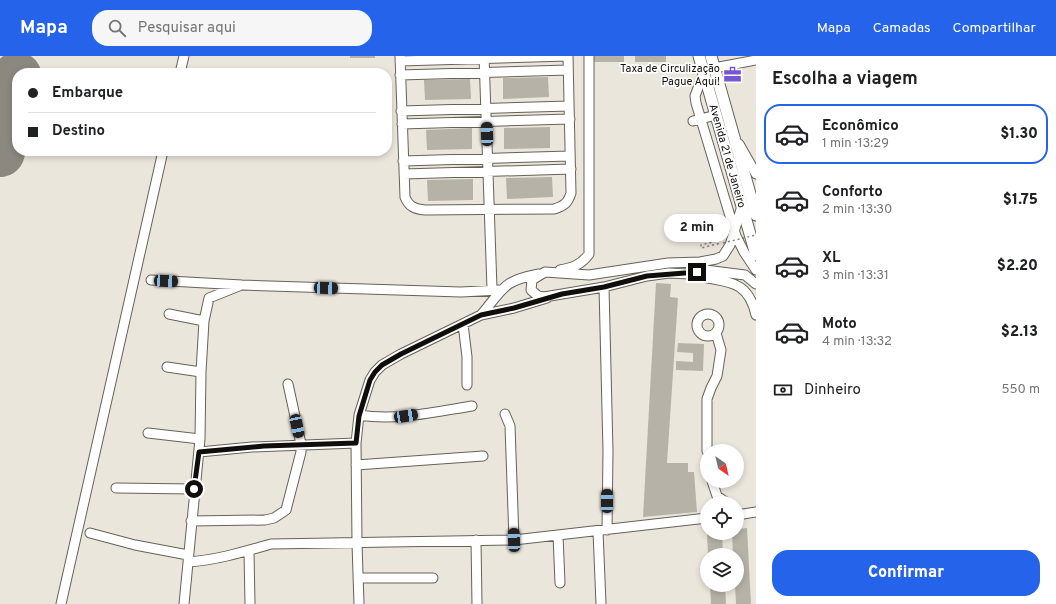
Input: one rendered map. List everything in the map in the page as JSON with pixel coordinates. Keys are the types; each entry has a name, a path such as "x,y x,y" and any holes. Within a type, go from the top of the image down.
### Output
{"main road":[{"name":"Avenida 21 de Janeiro","path":"703,63 711,56"},
{"name":"Avenida 21 de Janeiro","path":"703,63 716,115 756,255"},
{"name":"Avenida 21 de Janeiro","path":"703,63 734,133 756,214"}],"street":[{"path":"181,68 184,56"},
{"path":"568,56 571,193 568,201 562,206 554,209 417,209 408,204 404,197 400,59 568,56"},
{"path":"151,280 242,285 461,292 496,290 516,279 571,268 585,259 589,254 589,56"},
{"path":"481,315 496,290 489,209 484,57"},
{"path":"756,60 703,63 695,96 697,120 735,232 744,252 756,270"},
{"path":"400,75 568,70"},
{"path":"401,110 569,106"},
{"path":"697,120 716,115"},
{"path":"402,124 570,119"},
{"path":"734,133 756,174"},
{"path":"61,604 162,156"},
{"path":"403,160 570,156"},
{"path":"404,174 571,169"},
{"path":"742,206 735,232 727,251 716,259 708,262 668,263 589,275 545,272 532,280 530,284 531,290 534,294 544,297 604,287 647,276 669,273 689,274 705,279 730,281 739,286 750,297 756,315"},
{"path":"689,274 705,270 732,273 745,276 756,284"},
{"path":"184,604 200,439 201,372 204,321 209,298 242,285"},
{"path":"601,604 602,531 608,451 604,287"},
{"path":"359,604 356,443 359,416 370,380 375,372 382,365 401,354 481,315 514,308 562,294"},
{"path":"169,314 204,321"},
{"path":"463,324 467,358 467,386"},
{"path":"707,444 707,399 717,376 721,350 716,333"},
{"path":"167,367 201,372"},
{"path":"191,521 254,521 274,518 286,510 299,463 301,444 288,384"},
{"path":"359,416 392,418 472,406"},
{"path":"505,414 510,426 514,540"},
{"path":"148,433 200,439"},
{"path":"199,452 301,444 356,443"},
{"path":"356,465 483,456"},
{"path":"116,488 194,489"},
{"path":"744,514 756,512"},
{"path":"90,533 188,558 207,560 250,551 271,544 514,540 700,519"},
{"path":"558,535 560,583"},
{"path":"476,540 478,604"},
{"path":"250,551 250,604"},
{"path":"359,578 434,578"}],"path":[{"path":"721,240 701,245 702,248 756,235"}],"building":[{"path":"350,56 375,56 375,58 350,58"},
{"path":"592,56 624,56 624,62 592,62"},
{"path":"635,56 666,56 666,62 635,62"},
{"path":"548,77 549,97 503,99 503,78"},
{"path":"470,79 471,99 425,100 424,80"},
{"path":"550,127 550,148 504,149 504,128"},
{"path":"472,128 472,149 427,150 426,130"},
{"path":"552,177 553,197 507,199 506,178"},
{"path":"473,179 473,200 428,201 427,180"},
{"path":"656,283 671,284 670,297 678,298 667,463 688,463 688,472 694,472 697,512 643,517"},
{"path":"678,343 704,344 703,371 676,370 676,361 693,362 693,353 677,352"},
{"path":"744,528 747,528 751,604 736,604 735,592 744,592 744,548 733,548 732,540 744,540"},
{"path":"707,540 722,540 723,548 708,548"},
{"path":"710,592 725,592 726,604 711,604"}],"runway":[{"path":"0,152 12,99"}],"place":[{"name":"Taxa de Circulização Pague Aqui!","path":"733,75"}],"route":[{"path":"194,489 199,452 264,446 356,443 359,416 370,380 375,372 382,365 401,354 481,315 514,308 562,294 604,287 647,276 669,273 689,274 697,272"}]}
